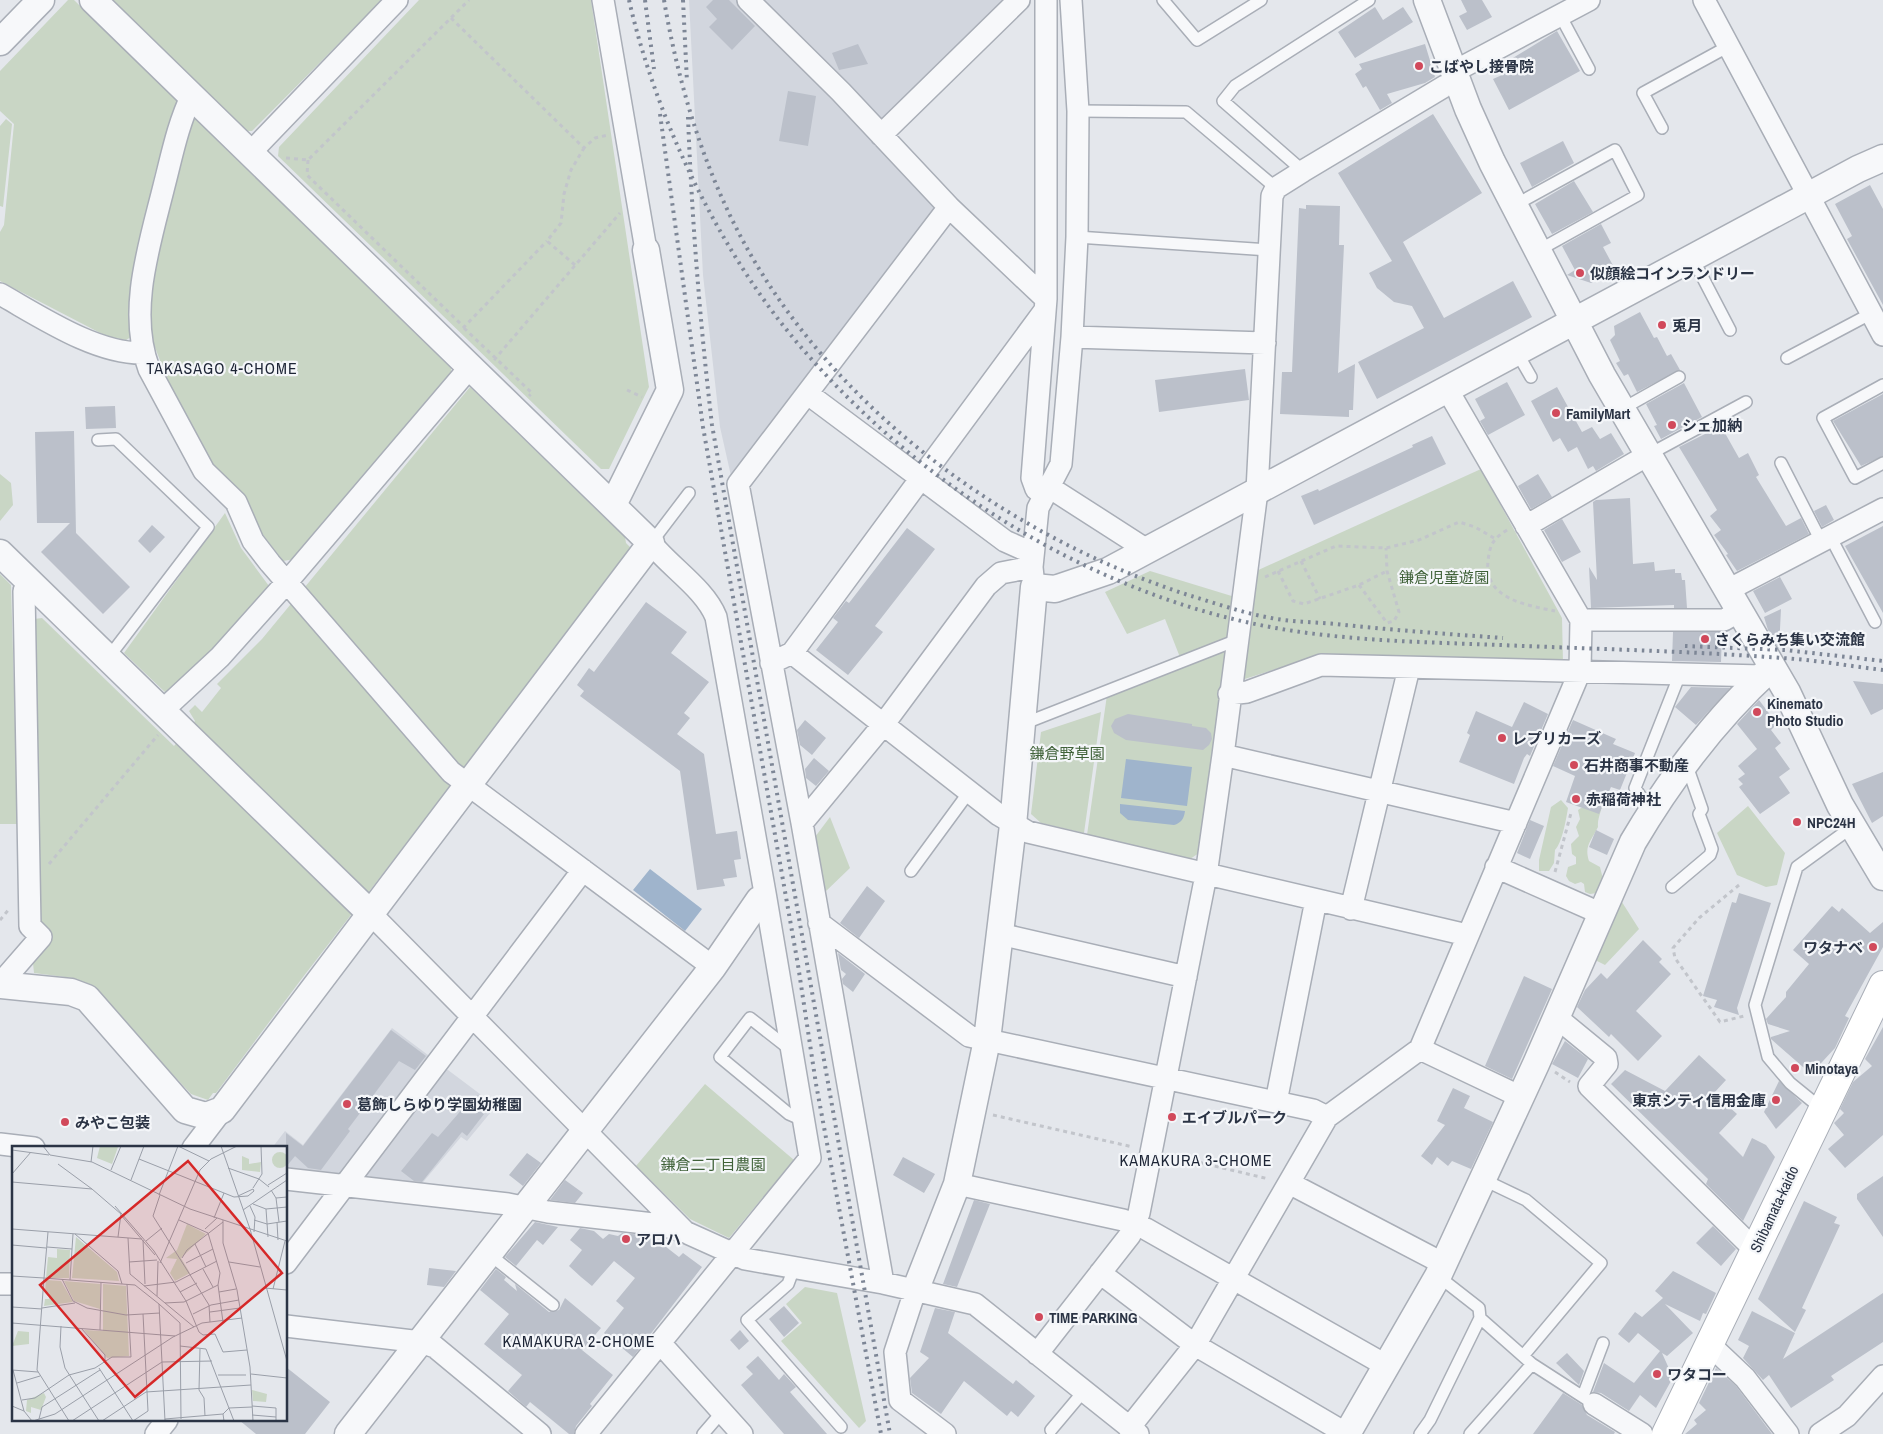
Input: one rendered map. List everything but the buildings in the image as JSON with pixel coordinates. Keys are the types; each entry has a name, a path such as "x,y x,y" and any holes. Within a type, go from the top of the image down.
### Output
{"main road":[{"name":"Shibamata-kaido","path":"1666,1434 1883,985"}],"street":[{"path":"0,42 41,0"},
{"path":"93,0 251,152 481,364 651,543 663,559 707,601 716,617 762,897 793,1052 810,1158 661,1344 586,1434"},
{"path":"251,152 397,0"},
{"path":"603,0 670,390 613,505"},
{"path":"748,0 841,92 949,207 1046,304"},
{"path":"881,135 1019,0"},
{"path":"1046,0 1046,304 1032,478 1036,489 1047,491 1147,550"},
{"path":"945,1434 900,1400 895,1352 915,1291 956,1184 987,1040 1023,724 1038,508 1061,464 1072,337 1077,237 1078,110 1071,0"},
{"path":"1427,0 1492,162 1622,409 1732,601 1767,672 1793,705 1852,827 1883,877"},
{"path":"1704,0 1883,335"},
{"path":"1037,1354 1100,1273 1135,1224 1140,1213 1206,875 1223,755 1229,694 1257,491 1272,196 1276,188 1303,171 1445,86 1457,76 1585,1"},
{"path":"192,95 181,119 153,230 140,310 143,353 158,387 204,470 236,502 253,541 451,772 713,967"},
{"path":"808,394 919,479 1005,541 1023,549 1033,568 1055,588 1108,571 1574,319 1858,169 1883,158"},
{"path":"883,1283 802,823 738,484 949,207"},
{"path":"0,294 94,342 130,353 143,353"},
{"path":"771,663 792,653 1046,304"},
{"path":"1072,337 1265,343"},
{"path":"164,719 481,364"},
{"path":"288,1178 662,1225 685,1232 734,1254 794,1268 883,1283 975,1304 1127,1430 1195,1345 1235,1279 1327,1117 1420,1049 1466,935 1580,671 1581,620 1447,389"},
{"path":"1524,523 1648,455"},
{"path":"1581,620 1724,620 1732,601 1825,539 1883,509"},
{"path":"195,1146 651,543"},
{"path":"0,553 108,658 164,719 370,913 685,1232"},
{"path":"802,823 883,725 986,586 1001,573 1033,568"},
{"path":"0,984 41,937 30,926 24,591 31,583"},
{"path":"792,653 969,792 1013,825 1028,832 1466,935"},
{"path":"1229,694 1247,692 1321,665 1680,674 1767,672"},
{"path":"1351,909 1378,790 1409,668"},
{"path":"1100,1273 1195,1345 1347,1434 1441,1270 1536,1064 1633,842 1651,812 1707,733 1767,672"},
{"path":"1223,755 1516,822"},
{"path":"1496,866 1602,914"},
{"path":"288,1260 584,870"},
{"path":"348,1434 713,967 762,897"},
{"path":"1276,1102 1316,900"},
{"path":"819,923 969,1036 1313,1110 1327,1117"},
{"path":"1000,934 1186,977"},
{"path":"0,984 70,992 87,998 185,1110 206,1116 222,1110"},
{"path":"1556,1017 1606,1058 1607,1064 1589,1086 1665,1158 1755,1250"},
{"path":"1420,1049 1520,1096"},
{"path":"0,1144 17,1146"},
{"path":"1290,1183 1441,1270"},
{"path":"956,1184 1135,1224 1387,1366"},
{"path":"288,1326 421,1342 435,1347 540,1434"},
{"path":"661,1344 742,1434"},
{"path":"1709,1344 1745,1378 1788,1434"},
{"path":"1820,1434 1847,1416 1883,1376"},
{"path":"1588,1400 1642,1434"},
{"path":"156,1434 165,1422"}],"lane":[{"path":"1162,0 1197,40 1261,0"},
{"path":"1303,171 1223,101 1235,86 1369,0"},
{"path":"1560,15 1589,69"},
{"path":"1662,128 1643,93 1729,46"},
{"path":"1078,110 1186,112 1276,188"},
{"path":"1516,205 1615,150 1620,159 1638,195 1539,250"},
{"path":"1077,237 1269,250"},
{"path":"1692,257 1730,330"},
{"path":"1786,358 1872,313"},
{"path":"1516,351 1531,377"},
{"path":"1622,409 1679,377"},
{"path":"1883,385 1823,418 1855,478 1883,463"},
{"path":"1648,455 1746,402"},
{"path":"98,440 116,439 208,527 108,658"},
{"path":"1781,463 1875,622"},
{"path":"651,543 690,493"},
{"path":"1023,724 1237,640"},
{"path":"1651,812 1635,788 1680,674"},
{"path":"1672,887 1710,855 1712,850 1699,814 1702,809 1686,761"},
{"path":"911,870 969,792"},
{"path":"1822,1109 1790,1084 1768,1057 1754,1005 1797,867 1852,827"},
{"path":"793,1052 750,1018 720,1057 788,1114 805,1120"},
{"path":"1470,1434 1601,1264 1526,1200 1482,1179"},
{"path":"489,1254 553,1305"},
{"path":"794,1268 788,1284 747,1320 842,1427"},
{"path":"1425,1432 1480,1318 1479,1308 1441,1270"},
{"path":"1480,1318 1528,1360 1588,1400 1603,1343"},
{"path":"1051,1430 1083,1392"},
{"path":"703,1434 722,1412"}],"path":[{"path":"469,0 308,160 307,175 464,327 548,241 561,223 564,194 571,170 584,148 595,138 614,134"},
{"path":"451,18 584,148"},
{"path":"277,156 308,160"},
{"path":"481,364 575,265 626,206"},
{"path":"548,241 575,265"},
{"path":"628,390 647,399"},
{"path":"1263,578 1336,546 1386,548 1418,540 1459,522 1475,527 1494,538"},
{"path":"1524,523 1494,538 1490,544 1487,569 1493,586 1519,604 1565,613 1581,620"},
{"path":"1359,585 1387,623 1394,621 1399,612 1387,570 1386,548"},
{"path":"1301,561 1320,599"},
{"path":"1278,571 1293,601 1304,604 1359,585 1387,570"},
{"path":"0,920 29,887 164,719"},
{"path":"1549,890 1571,813"},
{"path":"1739,884 1699,918 1673,948 1674,958 1720,1022 1756,1013"},
{"path":"1536,1064 1558,1073 1580,1090 1589,1086"}],"shaded area":[{"path":"689,0 1012,0 873,136 936,200 936,211 731,476 720,427 703,275"},
{"path":"392,1028 496,1106 467,1141 461,1137 419,1187 288,1171 288,1146 274,1146 285,1131 303,1145"}],"green space":[{"path":"68,0 74,0 177,101 155,173 134,267 131,287 131,337 126,340 106,336 0,281 0,232 4,225 14,124 0,111 0,71"},
{"path":"105,0 382,0 252,131 247,131"},
{"path":"419,0 591,0 649,387 609,469 601,469 278,156 279,147"},
{"path":"195,118 451,368 451,374 295,559 283,561 260,531 245,496 210,462 170,387 150,334 150,302 159,248 191,121"},
{"path":"6,119 12,124 3,207 0,206 0,126"},
{"path":"470,387 625,537 626,543 633,550 303,977 216,1093 213,1093 208,1100 191,1094 88,984 73,978 34,973 33,963 40,914 34,619 42,618 174,746 195,721 189,711 195,705 202,712 221,688 217,684 262,639"},
{"name":"鎌倉児童遊園","path":"1481,469 1562,618 1563,663 1310,658 1223,686 1199,853 1190,859 1087,835 1107,695 1183,665 1165,619 1127,634 1105,592 1150,571 1248,601 1254,572"},
{"path":"0,474 11,483 13,505 0,521"},
{"path":"225,513 241,548 269,586 225,640 168,695 124,653"},
{"path":"0,574 11,585 18,824 0,824"},
{"name":"鎌倉野草園","path":"1101,712 1084,833 1041,823 1031,814 1041,732"},
{"path":"1601,795 1602,804 1598,827 1587,851 1589,861 1600,867 1603,879 1597,893 1590,894 1585,892 1584,884 1581,882 1575,884 1569,881 1566,876 1568,867 1576,864 1576,857 1572,854 1571,844 1579,836 1576,827 1580,819 1578,810"},
{"path":"1561,800 1568,808 1562,837 1555,850 1554,863 1549,871 1539,871 1539,860 1551,807"},
{"path":"1748,806 1785,853 1777,885 1766,887 1737,875 1717,833"},
{"path":"830,817 850,868 824,893 815,837"},
{"path":"1620,899 1639,929 1605,965 1593,959"},
{"name":"鎌倉二丁目農園","path":"705,1084 794,1160 729,1238 690,1219 636,1166"},
{"path":"805,1287 837,1293 866,1421 859,1428 781,1341 802,1323 786,1304"}],"water":[{"path":"1126,759 1192,767 1187,806 1121,798"},
{"path":"1120,804 1185,811 1182,820 1174,825 1128,820 1120,813"},
{"path":"650,869 702,909 685,931 633,890"}],"railway":[{"path":"629,0 654,85 670,128 689,170 709,212 732,251 756,289 782,324 829,378 881,429 937,475 998,517 1061,554 1128,584 1196,609 1294,631 1412,642 1641,650 1747,656 1807,660 1883,670"},
{"path":"645,0 654,69"},
{"path":"664,0 679,71 699,140 727,208 761,272 800,328 844,379 893,427 946,470 1003,509 1062,542 1124,571 1229,608 1287,620 1503,638"},
{"path":"683,0 687,82"},
{"path":"660,114 703,427 798,965 816,1084 881,1434"},
{"path":"688,117 697,272 712,425 890,1434"},
{"path":"1685,646 1785,650 1883,661"}],"place":[{"name":"こばやし接骨院","path":"1419,66"},
{"name":"似顔絵コインランドリー","path":"1580,273"},
{"name":"兎月","path":"1662,325"},
{"name":"FamilyMart","path":"1556,413"},
{"name":"シェ加納","path":"1672,425"},
{"name":"さくらみち集い交流館","path":"1705,639"},
{"name":"Kinemato Photo Studio","path":"1757,712"},
{"name":"レプリカーズ","path":"1502,738"},
{"name":"石井商事不動産","path":"1574,765"},
{"name":"赤稲荷神社","path":"1576,799"},
{"name":"NPC24H","path":"1797,822"},
{"name":"ワタナベ","path":"1873,947"},
{"name":"Minotaya","path":"1795,1068"},
{"name":"東京シティ信用金庫","path":"1776,1100"},
{"name":"葛飾しらゆり学園幼稚園","path":"347,1104"},
{"name":"エイブルパーク","path":"1172,1117"},
{"name":"みやこ包装","path":"65,1122"},
{"name":"アロハ","path":"626,1239"},
{"name":"TIME PARKING","path":"1039,1317"},
{"name":"ワタコー","path":"1657,1374"}],"district":[{"name":"TAKASAGO 4-CHOME","path":"222,368"},
{"name":"KAMAKURA 3-CHOME","path":"1196,1160"},
{"name":"KAMAKURA 2-CHOME","path":"579,1341"}]}
